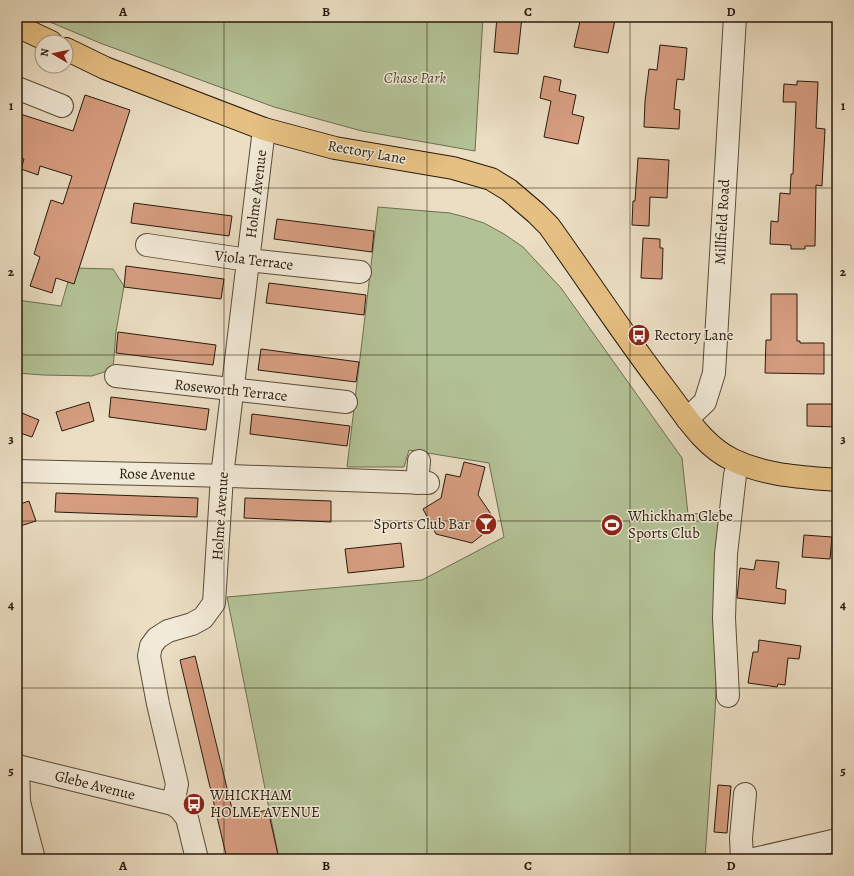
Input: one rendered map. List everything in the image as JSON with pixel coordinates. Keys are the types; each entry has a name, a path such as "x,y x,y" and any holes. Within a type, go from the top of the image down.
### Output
{"main road":[{"path":"17,26 34,34"},
{"name":"Rectory Lane","path":"74,53 105,68 264,129 335,148 453,168 491,179 509,190 549,226 649,369 687,419 706,441 719,452 739,463 764,471 783,475 837,480"}],"street":[{"name":"Millfield Road","path":"687,419 705,402 714,373 735,17"},
{"path":"17,88 62,106"},
{"name":"Holme Avenue","path":"173,804 177,784 158,704 149,656 151,646 156,638 168,631 192,624 203,618 214,603 222,476 264,129"},
{"name":"Viola Terrace","path":"147,245 248,260 360,272"},
{"name":"Roseworth Terrace","path":"116,376 346,402"},
{"name":"Rose Avenue","path":"17,471 423,483 419,461"},
{"path":"728,696 724,618 726,554 735,475 739,463"},
{"path":"18,766 19,802 34,859"},
{"name":"Glebe Avenue","path":"18,766 173,804"},
{"path":"742,859 741,838 745,794"},
{"path":"173,804 180,809 187,818 196,859"},
{"path":"754,859 837,840"}],"green space":[{"name":"Chase Park","path":"38,17 483,17 475,151 362,131 274,107 100,43"},
{"name":"Whickham Glebe Sports Club","path":"378,207 450,213 465,217 484,223 523,247 561,288 682,458 688,514 723,513 715,713 705,859 279,859 227,597 422,580 504,537 489,463 409,450 404,467 347,467"},
{"path":"72,268 113,269 124,286 116,332 113,369 92,376 17,373 17,300 61,306"}],"building":[{"path":"497,17 522,17 518,54 494,52"},
{"path":"581,17 601,17 615,20 608,53 574,47"},
{"path":"660,45 687,48 684,80 677,79 674,109 680,110 679,129 644,127 645,101 649,69 657,70"},
{"path":"544,76 561,80 559,91 576,95 572,114 584,117 578,144 544,137 551,101 540,98"},
{"path":"797,81 818,82 816,128 825,129 822,186 816,185 815,246 805,246 805,249 791,249 791,245 770,244 771,221 778,222 780,193 790,194 791,174 793,174 796,102 783,102 784,84 797,85"},
{"path":"85,95 130,110 74,284 56,278 52,293 30,286 40,257 34,254 51,200 63,204 72,176 40,166 38,175 21,169 24,159 17,157 17,113 73,131"},
{"path":"638,158 669,160 667,198 650,197 649,226 632,225"},
{"path":"134,203 232,216 229,236 131,223"},
{"path":"277,219 374,231 372,252 274,239"},
{"path":"643,238 660,239 660,248 663,248 662,279 641,278"},
{"path":"126,266 224,279 221,299 124,287"},
{"path":"269,283 366,295 364,315 266,303"},
{"path":"771,294 797,294 797,341 800,341 800,343 824,343 824,374 765,373 766,340 771,340"},
{"path":"118,332 216,345 213,365 116,353"},
{"path":"261,349 359,362 356,382 258,370"},
{"path":"111,397 209,409 206,430 109,417"},
{"path":"89,402 94,421 62,431 56,412"},
{"path":"807,404 837,404 837,427 807,426"},
{"path":"17,411 39,420 32,437 17,432"},
{"path":"252,414 350,426 347,446 250,434"},
{"path":"464,462 485,467 478,495 497,523 472,543 436,534 423,509 441,498 446,474 460,477"},
{"path":"56,493 198,498 197,517 55,512"},
{"path":"245,498 331,501 331,522 244,518"},
{"path":"29,501 36,521 17,527 17,505"},
{"path":"804,535 832,537 830,559 802,557"},
{"path":"401,543 404,567 348,573 345,549"},
{"path":"756,560 779,562 776,588 786,590 785,604 737,598 740,568 754,570"},
{"path":"759,640 801,646 799,659 788,658 785,685 778,684 777,687 748,683 753,652 758,652"},
{"path":"195,656 234,817 268,810 279,859 227,859 180,660"},
{"path":"718,785 731,786 727,833 714,832"}],"place":[{"name":"Rectory Lane","path":"639,335"},
{"name":"Sports Club Bar","path":"486,524"},
{"name":"Whickham Glebe Sports Club","path":"612,525"},
{"name":"WHICKHAM HOLME AVENUE","path":"194,804"}]}
